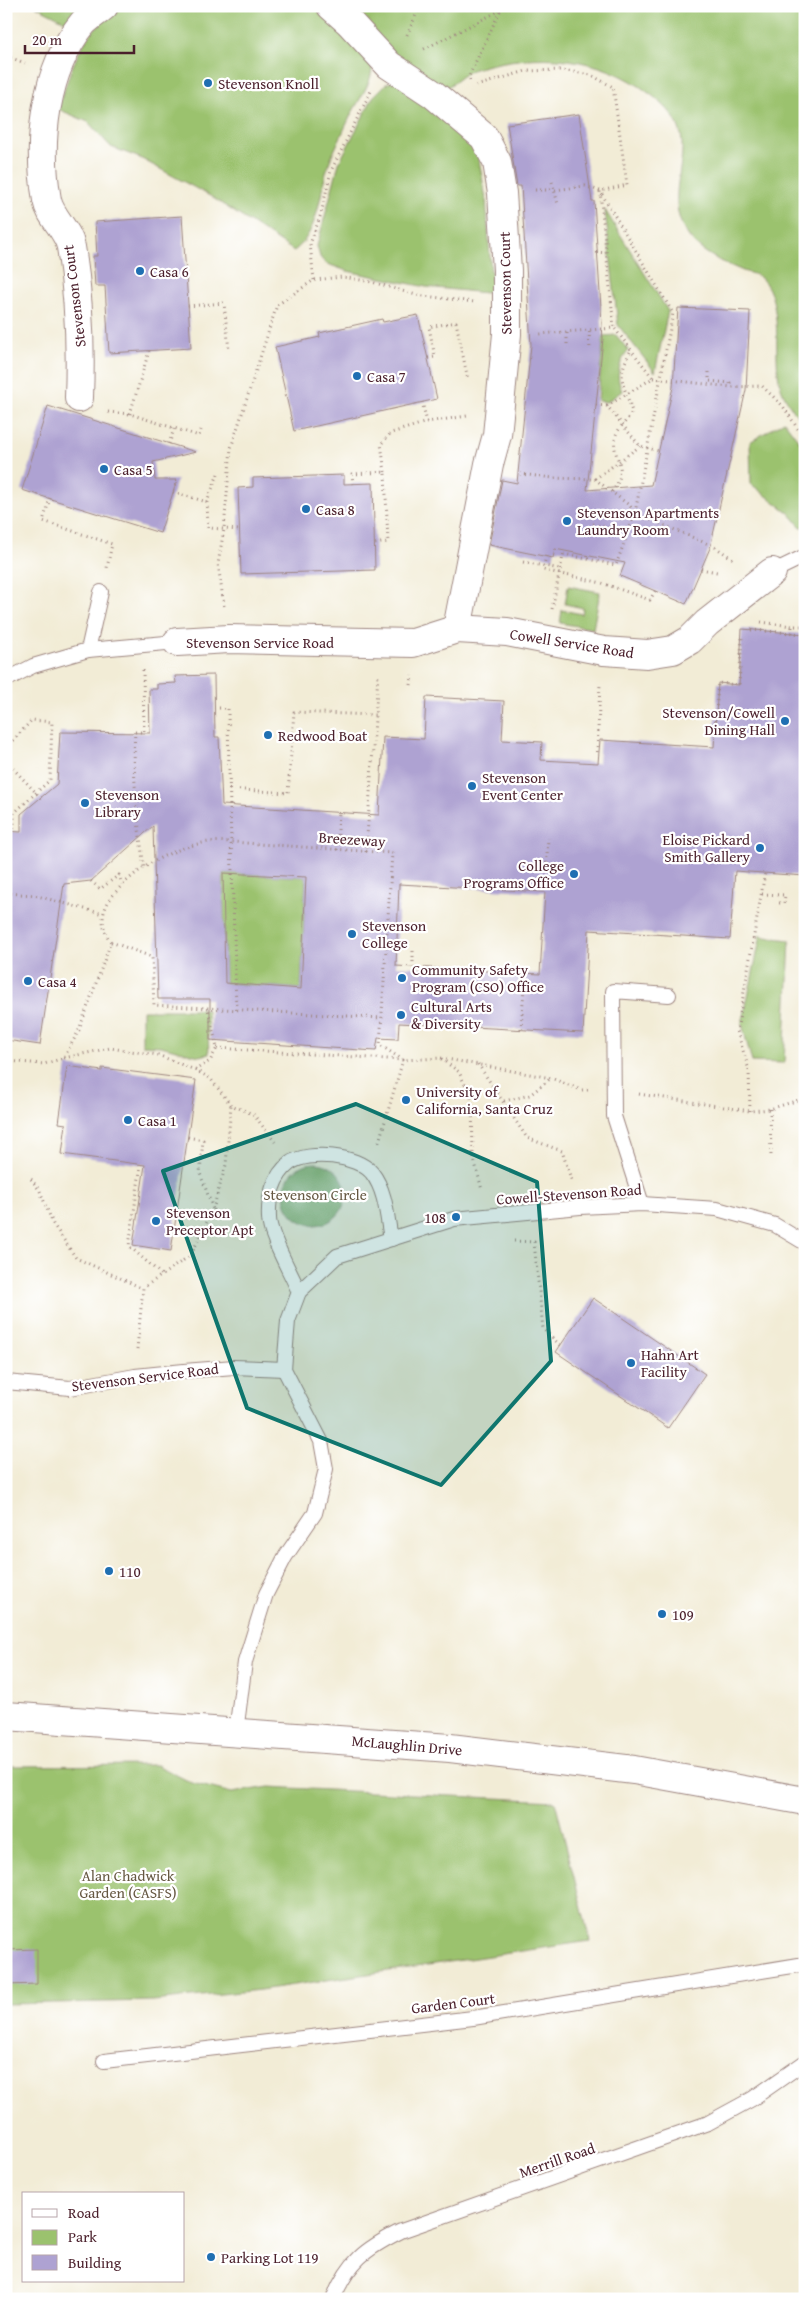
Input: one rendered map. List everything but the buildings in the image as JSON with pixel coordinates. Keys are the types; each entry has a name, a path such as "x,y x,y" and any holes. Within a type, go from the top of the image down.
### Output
{"street":[{"name":"Stevenson Court","path":"79,398 81,350 71,245 47,202 42,145 47,106 67,48 84,22 104,6"},
{"name":"Stevenson Court","path":"331,6 349,22 389,65 433,94 484,136 497,162 502,193 508,306 497,435 489,464 457,629"},
{"name":"Cowell Service Road","path":"457,629 508,632 604,651 647,654 673,650 690,640 707,623 772,572"},
{"name":"Stevenson Service Road","path":"177,642 229,639 413,643 457,629"},
{"name":"McLaughlin Drive","path":"6,1716 450,1748 634,1770 805,1800"}],"lane":[{"name":"Cowell Service Road","path":"772,572 805,556"},
{"path":"88,650 102,592"},
{"name":"Stevenson Service Road","path":"6,680 33,666 88,650 177,642"},
{"path":"642,1204 614,1116 613,991 669,994"},
{"path":"236,1732 245,1662 266,1594 285,1557 315,1513 326,1469 321,1441 284,1369 288,1321 299,1292 337,1256 390,1239 383,1192 371,1172 348,1158 321,1155 291,1162 278,1176 269,1196 268,1220 299,1292"},
{"name":"Cowell-Stevenson Road","path":"390,1239 454,1219 580,1207 642,1204 717,1209 775,1225 805,1244"},
{"name":"Stevenson Service Road","path":"6,1382 70,1388 135,1376 234,1367 284,1369"},
{"name":"Garden Court","path":"104,2061 473,2018 805,1964"},
{"name":"Merrill Road","path":"333,2299 341,2280 353,2262 371,2246 402,2231 708,2123 752,2099 805,2062"}],"path":[{"path":"314,280 310,244 321,214 331,170 365,100 389,65 509,6"},
{"path":"500,11 469,76 470,83 478,87 526,71 562,70 591,75 613,87 627,185 600,190 585,186 555,190 532,189"},
{"path":"552,182 558,204"},
{"path":"600,190 614,328 631,350 654,378 731,387 762,386 783,406 805,440"},
{"path":"559,574 564,552 616,565 635,513 672,313 600,190"},
{"path":"596,252 606,253"},
{"path":"229,639 218,564 224,528 232,448 277,306 314,280 343,278 372,282 416,295 508,306"},
{"path":"188,306 224,303 229,350"},
{"path":"428,358 435,357 429,327 456,322 469,387"},
{"path":"547,334 614,328"},
{"path":"589,331 590,350"},
{"path":"567,333 567,347"},
{"path":"612,492 621,478 620,461 615,444 617,434 632,412 621,377 623,366 631,350"},
{"path":"130,414 149,351"},
{"path":"710,372 709,382 730,383 731,387"},
{"path":"596,405 607,406 654,378"},
{"path":"422,402 427,422"},
{"path":"607,406 640,446 659,451"},
{"path":"111,412 130,414 199,436 201,430"},
{"path":"374,544 388,542 385,472 381,444 391,433 427,422 463,417"},
{"path":"169,444 174,428"},
{"path":"595,479 640,446"},
{"path":"518,467 517,473 553,478 595,479 630,506 635,513 715,547 730,556"},
{"path":"353,484 352,474 385,472"},
{"path":"218,474 207,502 208,528 239,530"},
{"path":"173,492 207,502"},
{"path":"50,498 42,521 112,544 102,592"},
{"path":"593,524 628,533"},
{"path":"546,556 543,570 602,583 650,600 655,591"},
{"path":"524,562 560,569"},
{"path":"792,633 792,626 805,626"},
{"path":"715,730 718,683 739,685 742,629 805,634"},
{"path":"143,646 144,732 135,732 133,760 136,778 136,808 144,869"},
{"path":"597,752 604,651"},
{"path":"366,852 378,668"},
{"path":"214,708 228,708 236,1011"},
{"path":"229,790 288,793 294,712 375,715"},
{"path":"6,748 32,720 52,722 50,780 14,813 14,831"},
{"path":"6,761 42,799"},
{"path":"337,850 339,812"},
{"path":"546,873 548,838"},
{"name":"Breezeway","path":"122,884 154,861 198,843 232,843 392,853 380,1045 403,1060"},
{"path":"750,1111 749,1070 737,1031 765,873"},
{"path":"91,881 100,889 119,875 122,884 110,899 103,914 102,930 111,942 152,957 154,1005 381,1018"},
{"path":"6,893 34,895 103,914"},
{"path":"762,894 785,895 784,903 776,902"},
{"path":"64,1058 79,1030 111,942"},
{"path":"413,946 413,967"},
{"path":"521,1030 525,974"},
{"path":"195,1070 210,1061 217,1048 208,1009"},
{"path":"6,1061 44,1064 110,1048 158,1055 210,1078 231,1105 253,1114 291,1162"},
{"path":"217,1048 403,1060 440,1058 551,1078 581,1090"},
{"path":"440,1058 459,1072 472,1100 473,1155 483,1194"},
{"path":"381,1131 403,1060"},
{"path":"478,1064 527,1138 562,1151 580,1207"},
{"path":"504,1101 530,1095 551,1078"},
{"path":"668,1099 750,1111 770,1109 805,1098"},
{"path":"143,1288 191,1256 213,1209 226,1165 231,1105"},
{"path":"770,1109 771,1157"},
{"path":"188,1137 203,1140 200,1173 213,1209"},
{"path":"141,1164 129,1246 162,1275"},
{"path":"31,1179 40,1191 53,1224 76,1258 143,1288"},
{"path":"509,1241 534,1242 543,1329 561,1346"},
{"path":"135,1376 143,1288"}],"highlighted area":[{"path":"356,1104 537,1182 551,1361 441,1485 247,1408 163,1171"}],"green space":[{"path":"36,6 81,6 65,21"},
{"path":"118,6 313,6 345,32 372,64 368,84 350,117 329,163 314,222 303,243 294,251 210,196 140,158 111,147 88,122 58,109 68,78 79,53 94,29"},
{"path":"348,6 805,6 805,426 787,400 780,384 775,314 773,300 768,288 761,278 727,264 703,251 690,238 679,218 677,192 682,143 678,125 672,114 664,106 631,81 611,71 590,64 545,58 523,59 474,69 446,88 410,69"},
{"path":"393,81 400,84 477,149 486,199 492,287 486,293 426,287 347,271 325,263 320,257 317,246 339,163 373,97 386,84"},
{"path":"605,210 668,311 655,372 618,325"},
{"path":"616,335 628,350 622,360 618,375 622,391 607,402 598,401 603,336"},
{"path":"784,421 805,449 805,527 801,527 789,513 751,484 750,442"},
{"path":"568,586 600,592 593,629 560,623 562,610 582,614 583,608 565,604"},
{"path":"223,873 306,877 301,989 225,983"},
{"path":"761,935 790,940 784,1063 752,1062 742,1024"},
{"path":"142,1010 207,1010 209,1054 199,1056 161,1046 142,1045"},
{"name":"Stevenson Circle","path":"315,1163 327,1166 337,1172 343,1182 346,1194 343,1206 337,1216 327,1222 315,1225 303,1222 293,1216 287,1206 284,1194 287,1182 293,1172 303,1166"},
{"name":"Alan Chadwick Garden (CASFS)","path":"157,1765 192,1783 232,1793 269,1787 555,1801 590,1941 260,1990 153,2001 6,2004 6,1766"}],"place":[{"name":"Stevenson Knoll","path":"208,83"},
{"name":"Casa 6","path":"140,271"},
{"name":"Casa 7","path":"357,376"},
{"name":"Casa 5","path":"104,469"},
{"name":"Casa 8","path":"306,509"},
{"name":"Stevenson Apartments Laundry Room","path":"567,521"},
{"name":"Stevenson/Cowell Dining Hall","path":"785,721"},
{"name":"Redwood Boat","path":"268,735"},
{"name":"Stevenson Event Center","path":"472,786"},
{"name":"Stevenson Library","path":"85,803"},
{"name":"Eloise Pickard Smith Gallery","path":"760,848"},
{"name":"College Programs Office","path":"574,874"},
{"name":"Stevenson College","path":"352,934"},
{"name":"Community Safety Program (CSO) Office","path":"402,978"},
{"name":"Casa 4","path":"28,981"},
{"name":"Cultural Arts & Diversity","path":"401,1015"},
{"name":"University of California, Santa Cruz","path":"406,1100"},
{"name":"Casa 1","path":"128,1120"},
{"name":"108","path":"456,1217"},
{"name":"Stevenson Preceptor Apt","path":"156,1221"},
{"name":"Hahn Art Facility","path":"631,1363"},
{"name":"110","path":"109,1571"},
{"name":"109","path":"662,1614"},
{"name":"Parking Lot 119","path":"211,2257"}]}
